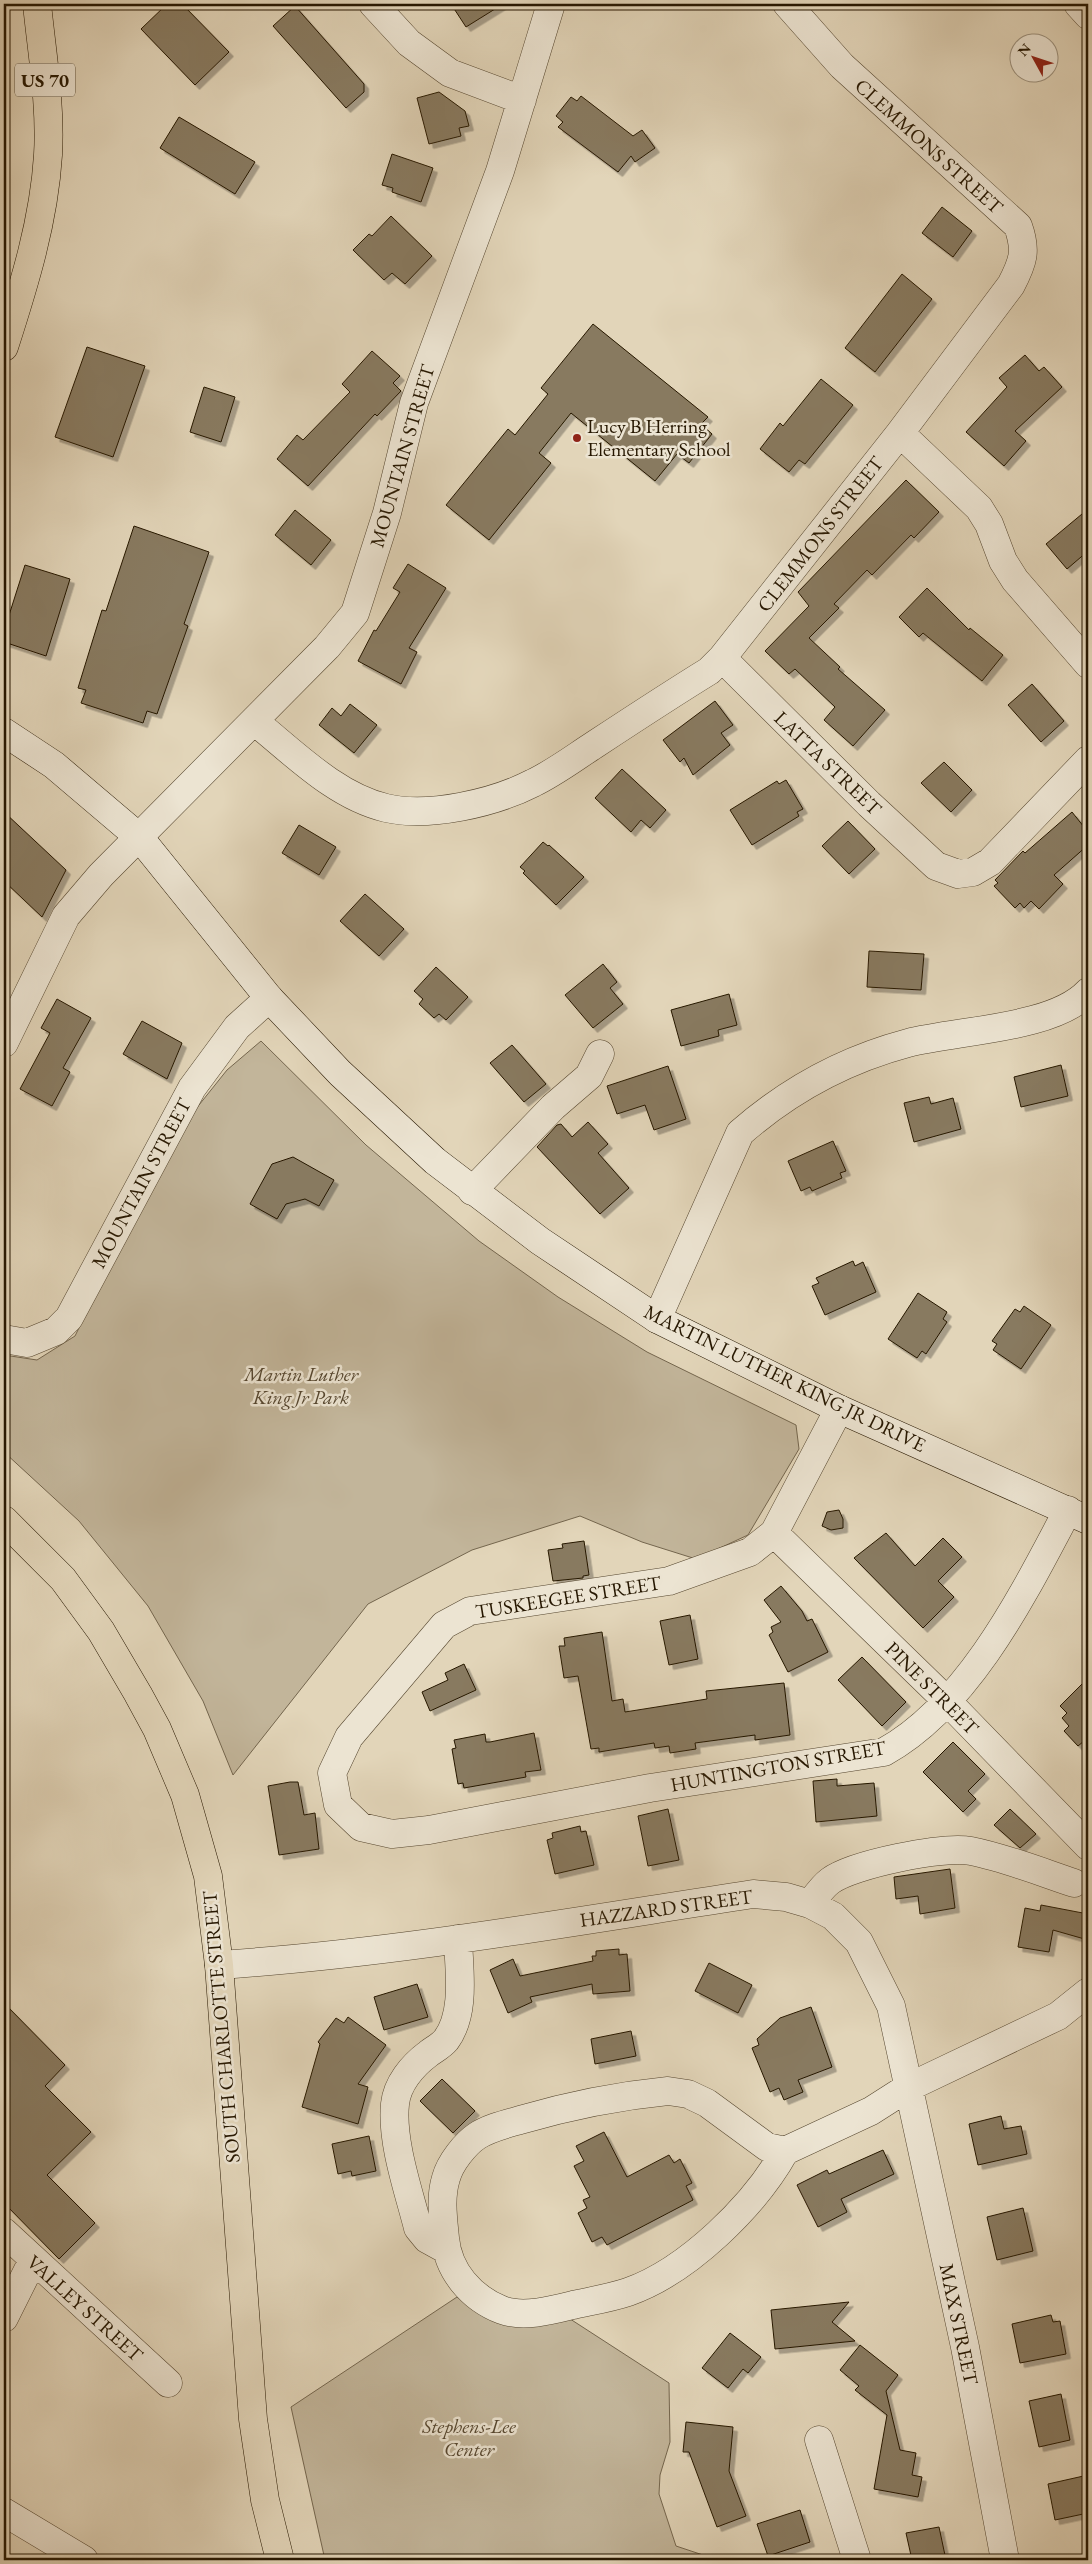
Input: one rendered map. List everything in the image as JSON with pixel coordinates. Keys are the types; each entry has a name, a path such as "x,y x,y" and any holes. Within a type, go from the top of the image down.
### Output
{"main road":[{"name":"US 70","path":"4,348 27,273 38,224 48,156 48,110 37,4"},
{"name":"SOUTH CHARLOTTE STREET","path":"4,1520 63,1579 101,1631 157,1729 185,1795 208,1876 219,1965 253,2419 265,2500 280,2560"}],"street":[{"path":"373,4 409,43 450,73 522,100"},
{"name":"MOUNTAIN STREET","path":"4,1043 66,916 101,875 140,838 327,647 355,613 387,513 414,403 458,281 469,258 522,100 551,4"},
{"name":"CLEMMONS STREET","path":"254,721 315,771 351,794 386,808 418,811 452,808 484,801 533,784 709,671 722,658 900,433 1011,285 1022,265 1024,242 1018,226 842,66 787,4"},
{"path":"1078,4 1088,15"},
{"path":"900,433 978,508 989,524 1003,561 1015,580 1088,664"},
{"name":"LATTA STREET","path":"722,658 869,804 936,866 958,874 973,872 990,862 1088,760"},
{"name":"MARTIN LUTHER KING JR DRIVE","path":"4,732 54,765 140,838 269,998 340,1073 435,1161 540,1241 657,1319 839,1409 1078,1515"},
{"path":"657,1319 731,1150 740,1133 758,1116 801,1086 882,1050 911,1042 1041,1018 1064,1010 1088,992"},
{"name":"MOUNTAIN STREET","path":"4,1339 27,1343 56,1331 69,1318 192,1088 237,1027 269,998"},
{"path":"472,1191 553,1107 589,1076 600,1054"},
{"name":"TUSKEEGEE STREET","path":"429,1830 392,1834 360,1826 338,1805 332,1773 349,1737 444,1625 470,1612 669,1581 750,1552 774,1533 839,1409"},
{"name":"HUNTINGTON STREET","path":"429,1830 650,1788 884,1752 901,1743 946,1701 978,1663 1078,1515"},
{"name":"PINE STREET","path":"774,1533 946,1701 1088,1846"},
{"path":"810,1904 830,1881 848,1871 928,1852 958,1850 1002,1860 1074,1883"},
{"name":"HAZZARD STREET","path":"219,1965 311,1959 458,1940 753,1894 786,1896 810,1904 833,1916 859,1942 891,2006 907,2088"},
{"path":"447,2250 427,2239 418,2228 396,2136 395,2104 405,2077 420,2061 445,2041 457,2018 460,1975 458,1940"},
{"path":"786,2151 767,2147 707,2103 688,2094 668,2091 590,2102 515,2121 477,2136 457,2157 446,2176 442,2198 448,2259 462,2281 488,2304 505,2311 542,2313 629,2292 673,2269 708,2243 773,2172 786,2151 871,2111 907,2088 1058,2016 1088,1992"},
{"name":"MAX STREET","path":"907,2088 965,2347 1005,2560"},
{"name":"VALLEY STREET","path":"4,2232 168,2383"},
{"path":"4,2318 33,2260"},
{"path":"820,2440 857,2560"},
{"path":"4,2512 84,2560"}],"green space":[{"name":"Martin Luther King Jr Park","path":"261,1041 366,1145 479,1241 558,1297 647,1352 796,1425 799,1449 748,1535 696,1559 642,1542 580,1516 472,1550 368,1604 233,1775 203,1701 148,1606 79,1521 4,1452 4,1355 37,1360 75,1336 139,1206 195,1110 227,1070"},
{"name":"Stephens-Lee Center","path":"457,2297 496,2318 564,2315 669,2383 670,2442 660,2475 659,2494 676,2546 718,2560 325,2560 291,2407"}],"building":[{"path":"167,4 182,4 229,52 195,85 141,29"},
{"path":"451,4 503,4 466,27"},
{"path":"295,6 364,84 364,92 346,108 273,26"},
{"path":"439,92 465,111 469,126 459,128 461,136 429,144 417,98"},
{"path":"581,96 633,136 642,130 655,148 635,162 631,156 618,172 558,127 563,122 556,116 571,97 577,101"},
{"path":"179,117 255,162 235,194 160,148"},
{"path":"392,154 433,168 421,202 392,192 393,188 382,185"},
{"path":"942,207 972,231 953,257 922,233"},
{"path":"391,216 432,256 405,284 392,273 384,280 353,250 369,234 372,236"},
{"path":"902,274 932,299 875,372 845,348"},
{"path":"593,324 708,417 701,424 712,434 689,463 677,454 655,481 571,413 539,453 551,463 489,540 446,505 508,429 515,435 548,394 541,388"},
{"path":"87,347 145,366 113,457 55,437"},
{"path":"372,351 400,376 393,383 401,391 377,416 375,414 308,486 277,459 297,435 303,440 350,392 342,384"},
{"path":"1025,355 1039,371 1044,367 1062,387 1015,431 1026,441 1004,466 966,432 1007,387 999,378"},
{"path":"821,379 853,405 805,464 799,460 789,472 760,449 780,423 783,426"},
{"path":"204,387 235,397 221,442 190,432"},
{"path":"906,480 939,512 914,538 911,535 872,575 867,570 834,604 839,608 809,638 840,667 838,669 885,710 853,746 824,720 835,707 795,669 789,674 765,651 809,606 798,592"},
{"path":"1088,509 1088,551 1067,569 1046,544"},
{"path":"295,510 331,540 311,565 275,535"},
{"path":"134,526 209,552 184,624 188,626 157,714 147,711 143,723 81,703 86,690 78,688 102,610 106,611"},
{"path":"408,564 446,588 409,648 417,652 401,684 358,661 374,630 376,631 400,592 393,588"},
{"path":"25,565 70,579 46,656 4,642 4,631"},
{"path":"927,588 969,630 970,628 1003,655 982,681 923,633 919,637 899,617"},
{"path":"1032,684 1064,721 1041,742 1008,705"},
{"path":"715,701 733,725 721,733 730,745 693,775 684,758 680,762 663,740"},
{"path":"350,704 377,725 354,753 319,725 332,708 341,716"},
{"path":"944,762 972,790 951,812 921,783"},
{"path":"622,769 666,810 650,828 641,820 631,832 595,798"},
{"path":"786,780 803,809 797,812 799,816 752,845 730,810 777,781 779,784"},
{"path":"4,812 66,870 42,917 4,881"},
{"path":"1072,812 1088,832 1088,845 1054,875 1063,884 1039,909 1031,901 1024,908 1020,903 1015,908 994,886 998,883 995,880 1023,851 1025,853"},
{"path":"848,821 875,849 849,874 822,846"},
{"path":"299,825 336,847 319,875 282,853"},
{"path":"543,842 549,845 584,877 556,905 523,873 525,871 520,867"},
{"path":"365,894 404,929 379,956 340,921"},
{"path":"869,951 924,954 921,990 867,987"},
{"path":"603,964 617,982 610,988 623,1004 593,1028 565,995"},
{"path":"436,967 468,997 446,1020 439,1014 434,1018 419,1004 423,999 414,991"},
{"path":"729,994 737,1025 718,1030 719,1036 681,1046 671,1010"},
{"path":"57,999 91,1018 63,1068 70,1072 52,1106 20,1089 50,1033 41,1028"},
{"path":"142,1021 182,1043 167,1079 123,1054"},
{"path":"512,1045 546,1084 524,1102 490,1063"},
{"path":"1061,1065 1068,1096 1021,1107 1014,1077"},
{"path":"668,1066 686,1119 654,1130 645,1105 617,1114 607,1086"},
{"path":"929,1097 931,1104 953,1098 961,1129 914,1142 904,1103"},
{"path":"588,1122 608,1144 598,1153 629,1188 600,1214 537,1147 557,1125 561,1124 572,1137"},
{"path":"833,1141 846,1171 840,1173 842,1178 812,1191 810,1187 801,1191 788,1161"},
{"path":"293,1157 334,1180 319,1206 305,1199 286,1204 277,1219 250,1204 272,1164"},
{"path":"853,1261 855,1266 863,1262 876,1292 825,1315 812,1286 819,1283 816,1278"},
{"path":"918,1293 947,1312 943,1319 947,1322 926,1354 922,1351 917,1358 888,1339"},
{"path":"1024,1306 1051,1325 1021,1369 993,1350 997,1344 992,1341 1015,1309 1020,1312"},
{"path":"839,1510 843,1519 843,1528 831,1530 822,1526 827,1512"},
{"path":"886,1533 915,1566 943,1538 962,1557 938,1581 954,1597 923,1628 854,1558"},
{"path":"584,1541 589,1575 583,1576 583,1578 553,1581 548,1550 563,1548 562,1544"},
{"path":"781,1586 802,1611 807,1621 812,1619 828,1652 788,1672 769,1635 773,1632 771,1627 781,1622 764,1600"},
{"path":"690,1615 698,1659 669,1665 660,1621"},
{"path":"602,1632 612,1701 623,1699 625,1712 707,1699 706,1691 784,1683 790,1735 755,1740 755,1735 695,1743 696,1749 670,1753 669,1746 655,1748 654,1743 599,1752 599,1748 591,1749 578,1676 564,1678 559,1646 565,1646 564,1638"},
{"path":"862,1657 906,1702 882,1726 838,1680"},
{"path":"464,1664 476,1690 430,1711 422,1692 448,1680 445,1673"},
{"path":"1088,1678 1088,1746 1084,1741 1078,1746 1064,1731 1069,1726 1062,1718 1067,1713 1060,1706"},
{"path":"534,1733 541,1770 525,1772 526,1777 464,1788 463,1783 458,1784 452,1749 456,1748 454,1740 485,1734 486,1742 490,1742"},
{"path":"953,1742 985,1774 968,1791 976,1799 963,1812 923,1772"},
{"path":"837,1779 837,1786 874,1783 877,1816 816,1822 813,1781"},
{"path":"298,1782 304,1815 315,1813 319,1849 279,1855 268,1786"},
{"path":"668,1809 679,1860 648,1866 638,1816"},
{"path":"1010,1809 1036,1834 1020,1848 994,1825"},
{"path":"580,1826 581,1832 586,1831 594,1865 555,1874 547,1840 553,1838 552,1833"},
{"path":"950,1869 955,1908 920,1914 918,1896 896,1899 894,1877"},
{"path":"1041,1905 1088,1914 1088,1940 1053,1930 1049,1952 1018,1947 1025,1908 1040,1911"},
{"path":"619,1949 619,1955 627,1954 630,1991 593,1994 592,1984 530,1997 532,2002 508,2013 490,1970 513,1959 520,1976 593,1961 592,1956 596,1956 596,1951"},
{"path":"709,1963 752,1985 738,2013 695,1991"},
{"path":"417,1984 428,2017 384,2030 374,1997"},
{"path":"4,2003 65,2065 45,2086 91,2132 47,2175 95,2223 59,2259 4,2203"},
{"path":"811,2007 832,2067 798,2080 803,2092 784,2100 779,2088 770,2092 752,2048 759,2045 757,2039 780,2018"},
{"path":"348,2017 386,2045 358,2084 368,2087 358,2124 302,2107 320,2044 318,2042 336,2018 344,2023"},
{"path":"631,2031 636,2056 595,2064 591,2039"},
{"path":"442,2079 475,2111 453,2133 420,2101"},
{"path":"1001,2116 1004,2129 1021,2126 1027,2154 978,2165 969,2124"},
{"path":"604,2132 627,2177 669,2155 674,2163 680,2159 692,2183 686,2186 693,2200 607,2245 602,2237 592,2242 578,2213 587,2208 583,2200 590,2197 574,2166 584,2161 576,2146"},
{"path":"369,2136 376,2171 352,2176 351,2171 338,2174 332,2144"},
{"path":"883,2150 894,2174 841,2199 847,2212 818,2227 797,2185 827,2170 829,2174"},
{"path":"1023,2208 1033,2251 997,2260 987,2217"},
{"path":"849,2302 832,2322 855,2341 775,2349 771,2310"},
{"path":"1051,2315 1053,2322 1060,2321 1066,2354 1020,2363 1012,2324"},
{"path":"730,2333 761,2357 748,2373 743,2369 728,2388 702,2368"},
{"path":"860,2345 898,2375 886,2391 900,2450 916,2453 912,2475 922,2477 918,2497 874,2489 887,2415 855,2390 859,2386 840,2370"},
{"path":"1061,2394 1070,2440 1039,2447 1029,2401"},
{"path":"686,2422 733,2427 729,2471 746,2516 717,2527 689,2452 683,2452"},
{"path":"1088,2475 1088,2513 1055,2520 1048,2484"},
{"path":"800,2510 810,2542 768,2556 757,2524"},
{"path":"939,2527 946,2560 912,2560 906,2533"}],"place":[{"name":"Lucy B Herring Elementary School","path":"577,438"}]}
